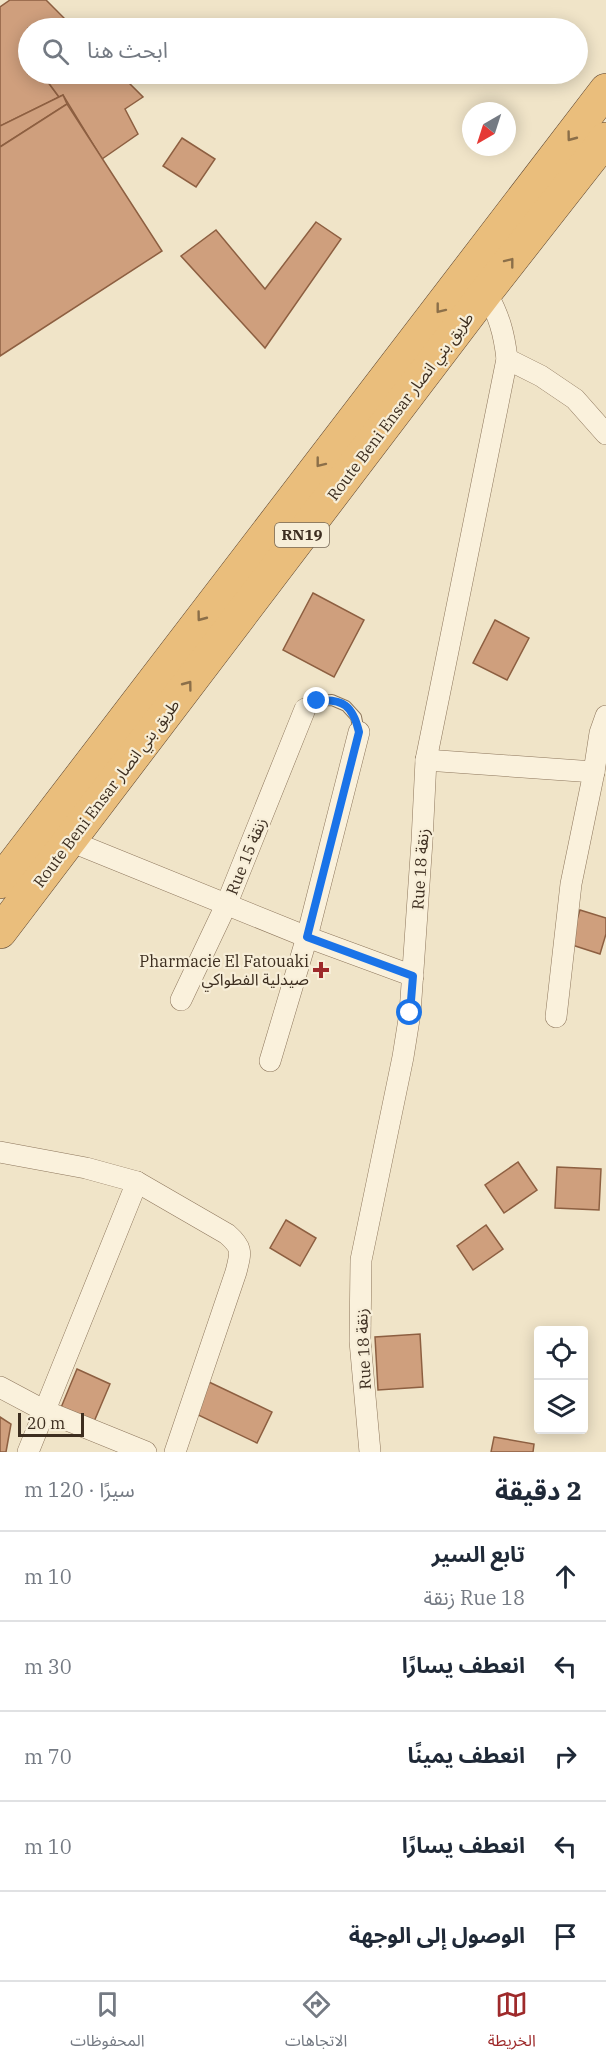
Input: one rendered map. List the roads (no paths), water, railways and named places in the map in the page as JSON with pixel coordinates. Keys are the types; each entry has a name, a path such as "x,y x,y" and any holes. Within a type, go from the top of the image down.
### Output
{"highway":[{"name":"Route Beni Ensar طريق بني انصار","path":"0,882 606,90"},
{"name":"Route Beni Ensar طريق بني انصار","path":"0,932 486,292 606,139"}],"street":[{"name":"Rue 18 زنقة","path":"370,1452 360,1341 361,1260 403,1058 410,1013 426,760 507,359 505,334 499,316 486,292"},
{"path":"507,359 541,376 575,399 606,434"},
{"name":"Rue 15 زنقة","path":"181,1000 227,903 304,709"},
{"path":"556,1017 571,884 600,733 606,716"},
{"path":"270,1061 307,937 359,732"},
{"path":"426,760 594,772"},
{"path":"70,841 307,937 413,976"},
{"path":"0,1152 86,1168 137,1182 227,1234 238,1244 240,1255 236,1272 175,1452"},
{"path":"28,1452 137,1182"},
{"path":"0,1387 45,1412 146,1452"}],"lane":[{"path":"304,709 317,701 332,700 346,706 356,717 359,732"}],"place":[{"name":"Pharmacie El Fatouaki صيدلية الفطواكي","path":"321,970"}]}
